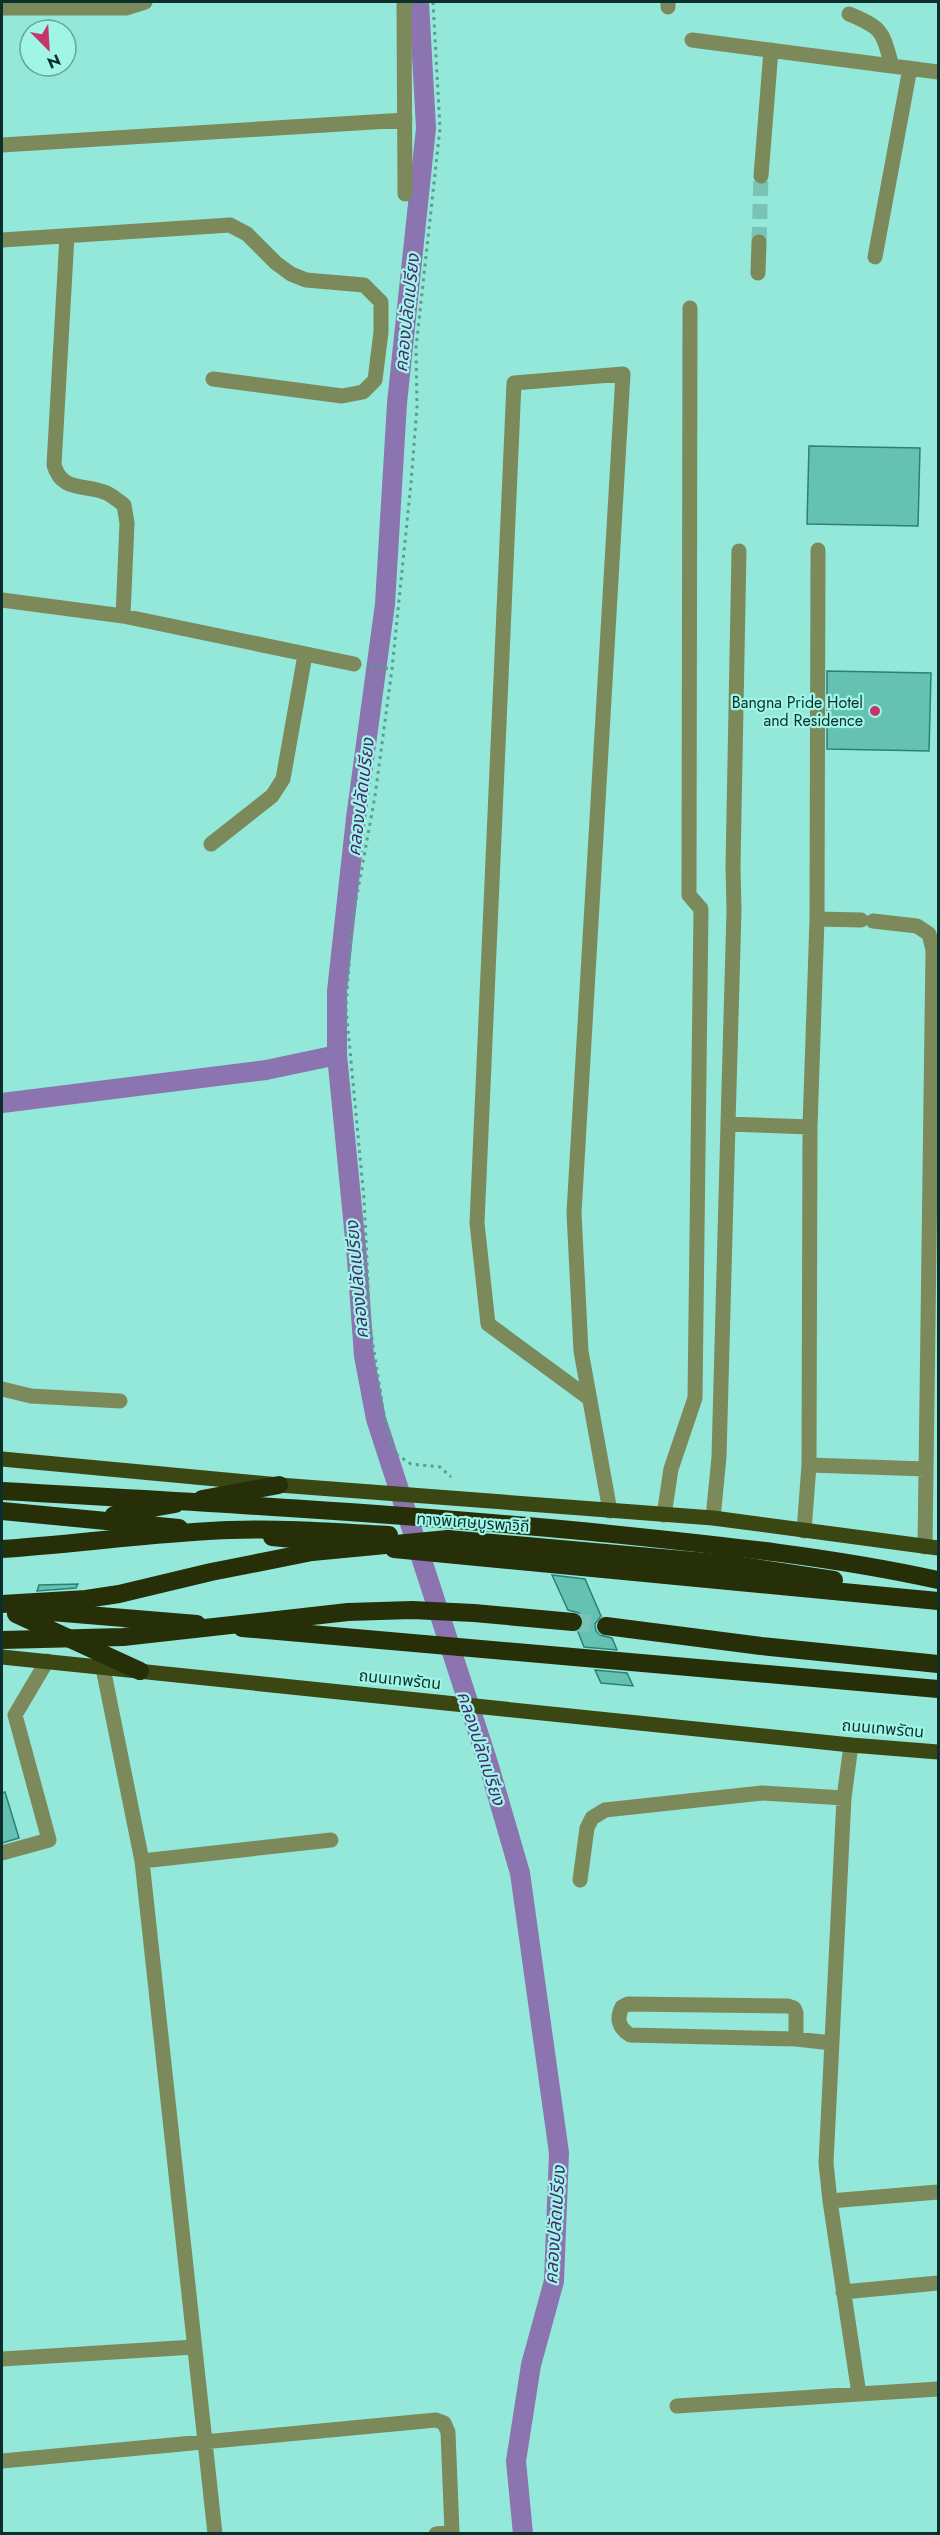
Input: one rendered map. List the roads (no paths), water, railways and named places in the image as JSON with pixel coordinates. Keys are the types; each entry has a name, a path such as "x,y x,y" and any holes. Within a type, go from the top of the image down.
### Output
{"highway":[{"path":"91,1520 279,1485"},
{"path":"2,1491 328,1509 462,1520 732,1546 939,1580"},
{"path":"2,1511 376,1547 443,1546"},
{"name":"ทางพิเศษบูรพาวิถี","path":"2,1550 232,1530 289,1530 443,1546 729,1564 939,1599"},
{"path":"2,1606 119,1594 221,1569 312,1552 443,1546"},
{"path":"2,1606 939,1689"},
{"path":"2,1606 140,1671"},
{"path":"2,1641 123,1637 348,1612 474,1613 573,1622"},
{"path":"606,1626 760,1646 939,1664"}],"main road":[{"path":"2,1458 361,1492 713,1518 932,1548"},
{"name":"ถนนเทพรัตน","path":"2,1657 851,1745 939,1752"}],"street":[{"path":"2,8 126,8 145,2"},
{"path":"404,2 405,194"},
{"path":"849,14 874,24 880,31 892,66"},
{"path":"692,40 939,72"},
{"path":"761,176 771,50"},
{"path":"875,257 910,68"},
{"path":"2,145 405,120"},
{"path":"2,240 230,225 247,234 291,274 306,280 364,285 381,302 381,332 375,380 363,392 342,396 213,380"},
{"path":"67,236 54,465 64,483 106,492 124,506 127,523 123,616"},
{"path":"758,273 759,242"},
{"path":"664,1515 671,1469 695,1398 701,909 689,895 690,308"},
{"path":"590,1399 488,1324 477,1223 514,383 623,374 574,1213 581,1351 590,1399 610,1510"},
{"path":"804,1531 809,1465 810,1127 818,919 818,550"},
{"path":"713,1518 719,1457 734,911 733,844 739,551"},
{"path":"2,600 123,616 354,664"},
{"path":"211,844 272,796 283,779 305,655"},
{"path":"818,919 917,926 929,934 933,950 926,1469 932,1548"},
{"path":"728,1124 810,1127"},
{"path":"2,1389 31,1396 120,1401"},
{"path":"809,1465 926,1469"},
{"path":"2,1853 50,1840 8,1716 46,1661"},
{"path":"103,1668 142,1861 215,2534"},
{"path":"851,1745 844,1798 826,2163 859,2394"},
{"path":"580,1880 586,1828 592,1818 605,1810 762,1793 844,1798"},
{"path":"142,1861 331,1840"},
{"path":"796,2039 796,2013 794,2008 788,2006 628,2004 622,2007 619,2013 622,2030 630,2036 796,2039 832,2043"},
{"path":"830,2201 939,2192"},
{"path":"843,2292 939,2283"},
{"path":"2,2359 194,2347"},
{"path":"677,2406 939,2389"},
{"path":"2,2461 204,2444 436,2420 444,2423 448,2432 452,2533 436,2534"}],"waterway":[{"name":"คลองปลัดเปรียง","path":"419,2 426,128 397,403 385,604 356,818 337,991 337,1055 364,1356 376,1419 488,1763 520,1873 559,2153 554,2281 531,2365 516,2461 523,2534"},
{"path":"2,1103 266,1070 337,1055"}],"tunnel":[{"path":"759,242 761,176"},
{"path":"573,1622 606,1626"}],"place":[{"name":"Bangna Pride Hotel and Residence","path":"875,711"}]}
